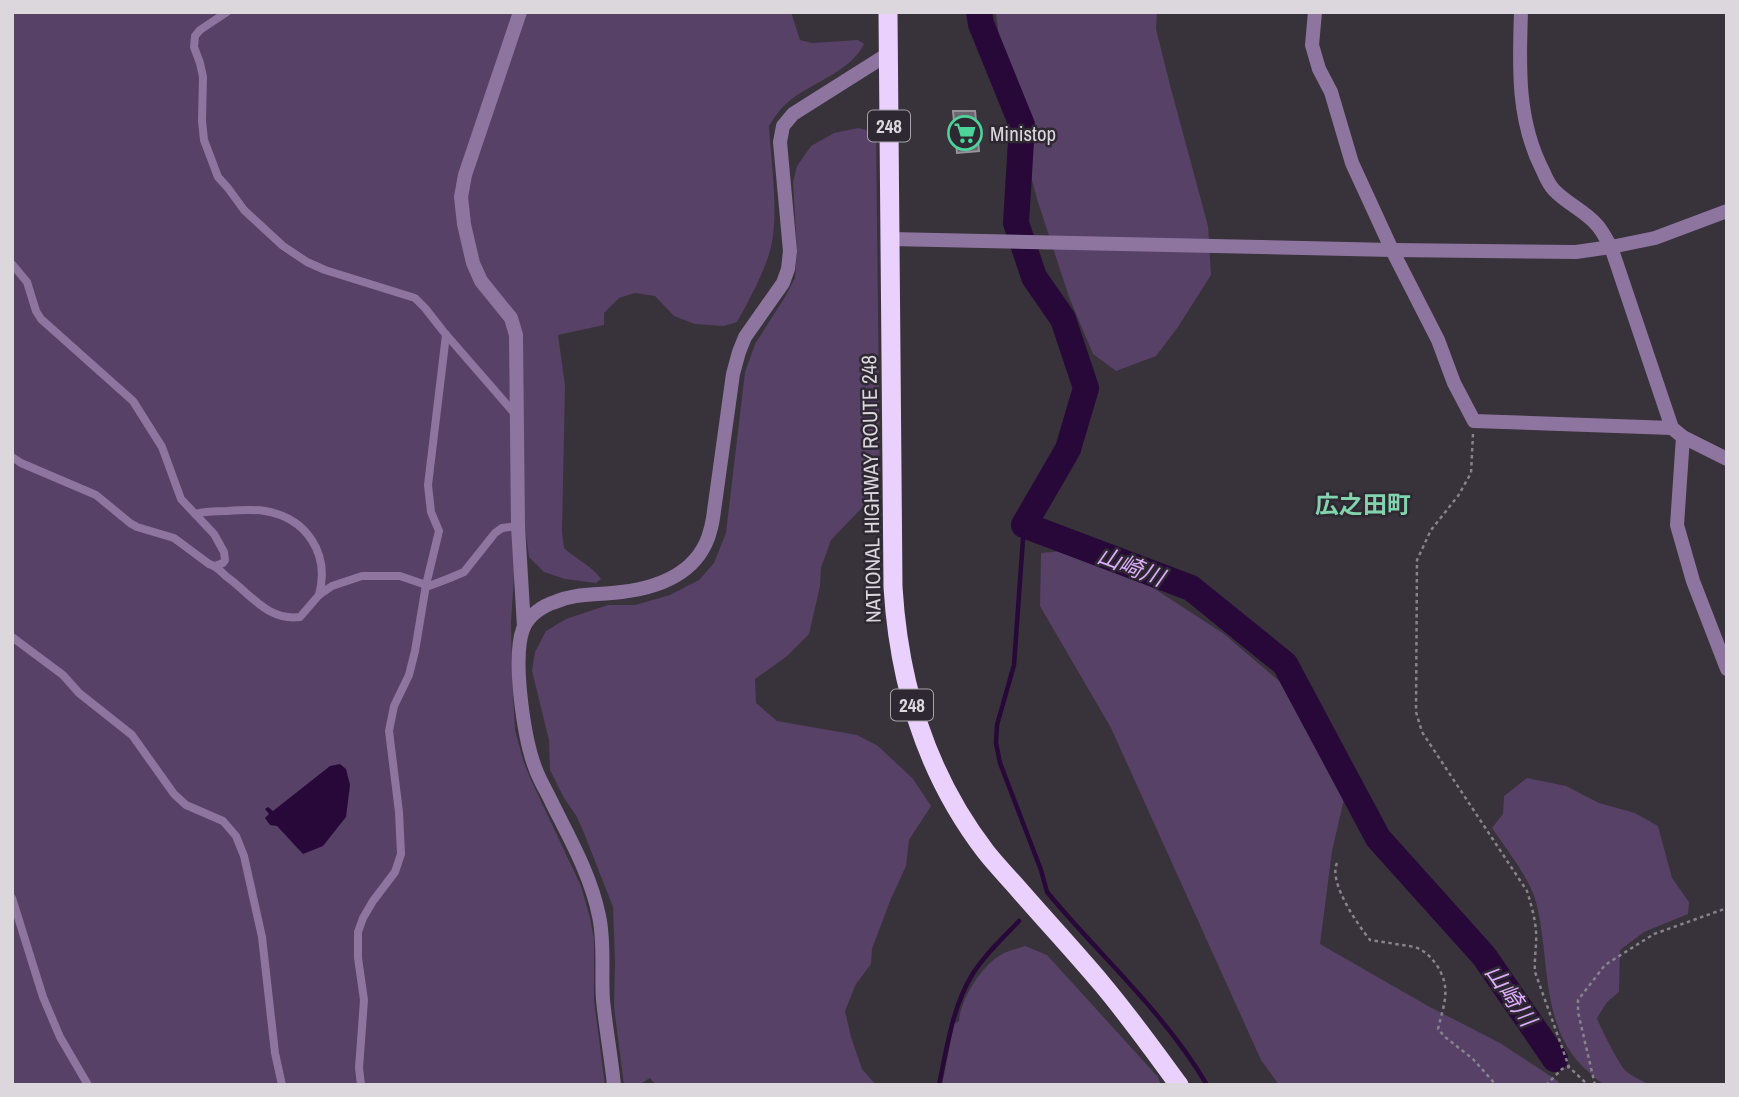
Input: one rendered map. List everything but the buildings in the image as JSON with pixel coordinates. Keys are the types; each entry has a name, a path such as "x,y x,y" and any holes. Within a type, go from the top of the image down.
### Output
{"highway":[{"name":"NATIONAL HIGHWAY ROUTE 248","path":"888,12 892,587 900,657 919,730 953,805 987,853 1104,986 1179,1085"}],"street":[{"path":"520,12 465,175 461,197 473,263 481,281 511,318 516,335 518,526 524,627 520,646 520,681 526,733 536,771 595,899 600,919 603,1000 614,1085"},
{"path":"1315,12 1312,45 1319,69 1331,92 1352,163 1474,421 1677,432 1727,459"},
{"path":"1521,12 1521,102 1536,157 1552,188 1596,223 1611,247 1677,432 1677,525 1693,580 1727,669"},
{"path":"524,627 535,612 560,600 583,594 633,591 654,586 674,578 695,560 707,541 713,518 733,374 739,352 745,337 783,283 788,269 790,251 780,142 783,126 793,114 888,54"},
{"path":"890,239 1576,252 1655,238 1727,211"}],"lane":[{"path":"227,12 200,30 195,36 194,47 203,77 204,140 218,177 244,210 283,246 307,262 415,298 517,417"},
{"path":"12,264 27,282 41,319 133,401 162,447 181,499 214,534 226,557 223,563 215,566"},
{"path":"361,1085 359,1068 364,1000 358,958 358,932 373,901 395,872 401,854 390,722 394,706 409,675 439,531 431,512 428,485 446,335"},
{"path":"12,457 96,495 137,527 174,538 239,584 258,605 286,618 300,617 319,595 332,586 362,576 400,576 429,586 464,572 495,533 502,528 518,526"},
{"path":"195,514 241,510 266,512 286,518 306,532 319,552 323,581 319,595"},
{"path":"12,637 56,669 79,693 132,735 180,800 223,821 236,836 244,856 262,937 275,1053 282,1085"},
{"path":"12,898 43,997 60,1037 88,1085"}],"path":[{"path":"1474,421 1471,473 1458,496 1431,530 1417,560 1416,712 1422,732 1527,891 1536,934 1535,972 1569,1067 1588,1085"},
{"path":"1337,863 1334,869 1340,891 1370,940 1415,947 1430,956 1441,971 1447,986 1438,1029 1473,1059 1496,1085"},
{"path":"1595,1085 1578,1012 1578,1000 1605,965 1654,934 1727,908"},
{"path":"1546,1085 1562,1069 1569,1067"}],"shaded area":[{"path":"12,12 516,12 495,73 460,224 511,332 516,547 511,622 515,730 524,763 581,886 590,918 594,939 594,1001 605,1085 12,1085"},
{"path":"523,12 791,12 800,40 812,43 858,40 864,44 849,63 786,104 769,126 774,203 771,247 765,267 737,322 724,326 695,324 674,316 655,296 635,293 619,298 604,313 604,325 558,335 565,385 564,548 597,574 601,579 596,583 565,579 544,572 529,557 524,521 521,335 483,277 466,201 468,180"},
{"path":"996,12 1157,12 1156,29 1208,226 1211,275 1156,356 1116,371 1093,354 1069,297 1037,199 1002,67"},
{"path":"858,128 876,132 880,489 831,540 821,568 820,586 809,634 786,657 755,679 756,703 777,721 857,735 878,746 913,779 931,806 909,840 906,866 872,949 871,964 856,984 845,1011 862,1069 876,1085 656,1085 650,1078 639,1085 624,1085 614,1007 613,907 577,817 550,770 549,740 532,671 535,652 546,631 566,619 608,605 635,605 670,595 699,580 714,563 726,533 745,372 755,344 795,278 797,251 793,182 797,166 811,146 834,133"},
{"path":"1092,548 1224,634 1286,687 1351,769 1332,851 1320,944 1428,1006 1500,1043 1558,1081 1560,1085 1279,1085 1261,1060 1111,728 1040,606 1041,553"},
{"path":"340,764 346,769 350,785 346,817 323,846 303,854 277,826 270,825 265,818 269,814 265,809 268,807 273,811 330,766"},
{"path":"1527,778 1566,786 1599,803 1635,813 1658,826 1672,878 1689,902 1688,914 1644,932 1620,950 1619,992 1607,1002 1597,1018 1623,1068 1650,1085 1618,1086 1602,1083 1574,1056 1562,1037 1554,1016 1541,924 1533,893 1523,873 1492,828 1503,814 1504,796"},
{"path":"1025,946 1047,955 1158,1077 1161,1085 942,1085 954,1024 959,1021 963,1003 973,985 992,961 1008,951"}],"waterway":[{"name":"山崎川","path":"979,12 981,24 1022,125 1016,223 1034,277 1063,319 1086,388 1068,449 1024,525 1191,588 1285,664 1378,838 1484,956 1555,1059"},
{"path":"1024,525 1014,665 997,725 996,743 1000,763 1047,892 1172,1033 1207,1085"},
{"path":"939,1085 951,1028 965,988 982,961 1019,921"}],"place":[{"name":"Ministop","path":"965,133"}],"district":[{"name":"広之田町","path":"1363,504"}]}
